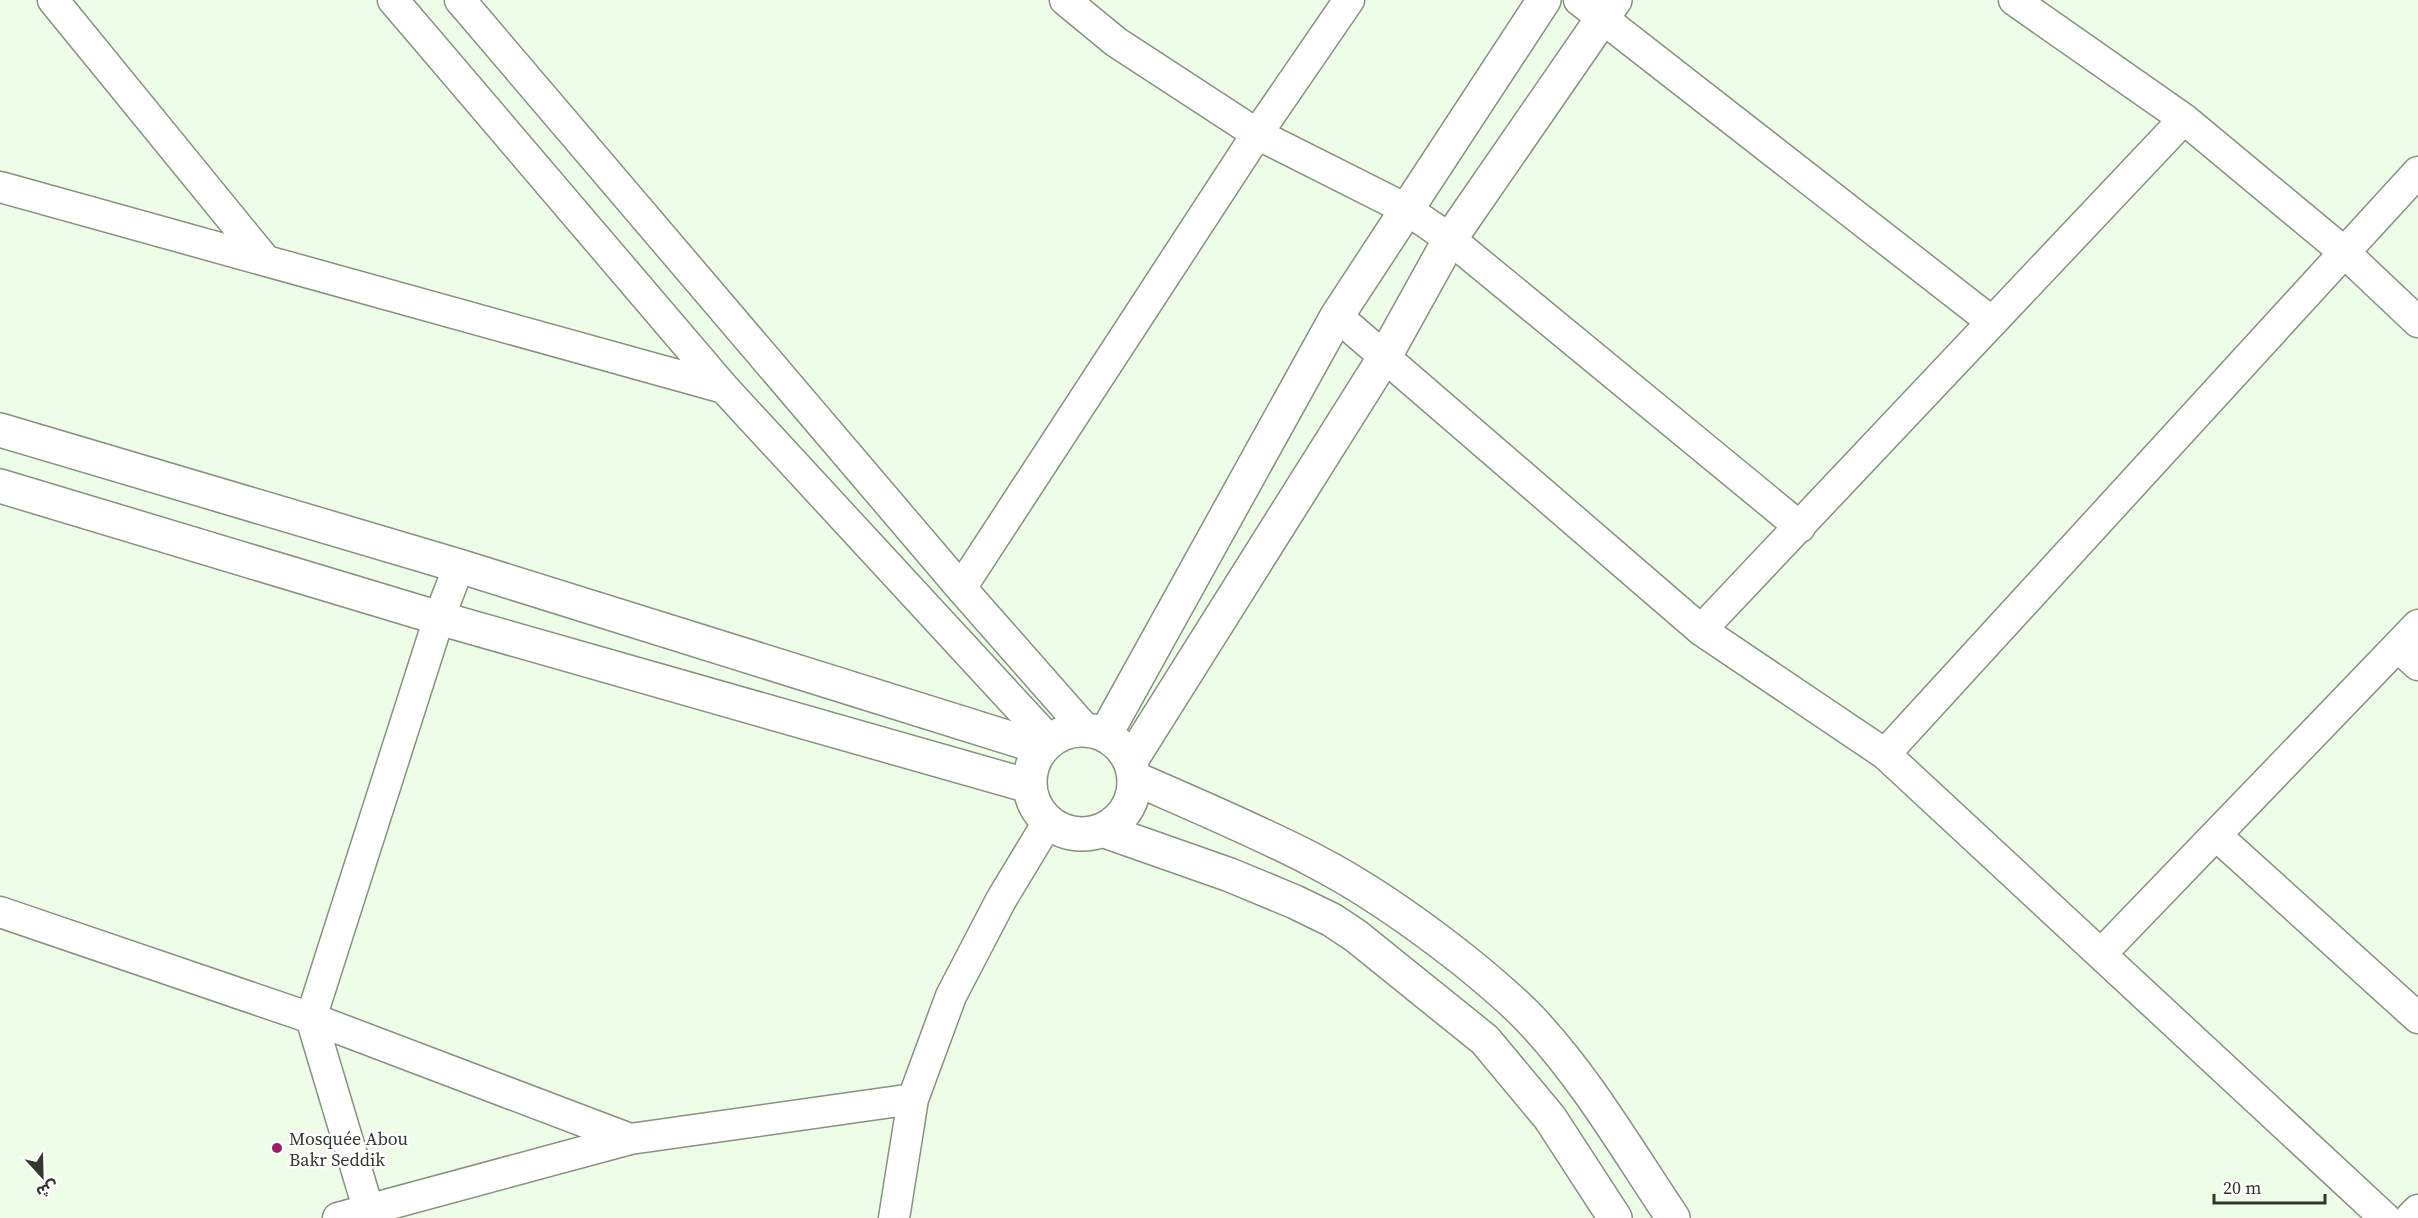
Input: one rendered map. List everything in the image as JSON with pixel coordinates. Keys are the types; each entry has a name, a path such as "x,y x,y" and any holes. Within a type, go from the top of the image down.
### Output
{"street":[{"path":"53,0 266,261"},
{"path":"393,0 724,388 1046,744"},
{"path":"460,0 961,588 1095,732 1120,746 1132,770 1132,794 1126,809 1116,821 1102,830 1088,834 1074,834 1060,830 1048,822 1032,800 1029,786 1034,760 1046,744 1066,732 1095,732"},
{"path":"1065,0 1116,42 1257,134 1406,209 1450,239 1800,526"},
{"path":"961,588 1257,134 1349,0"},
{"path":"1095,732 1337,316 1544,0"},
{"path":"2014,0 2184,119 2344,252 2418,322"},
{"path":"1132,770 1384,358 1450,239 1599,6 1992,322"},
{"path":"1701,630 2184,119"},
{"path":"1885,754 2418,172"},
{"path":"0,187 724,388"},
{"path":"1337,316 1701,630 1885,754 2385,1218"},
{"path":"0,430 1046,744"},
{"path":"0,486 439,618 1029,786"},
{"path":"370,1214 311,1018 439,618 459,566"},
{"path":"2101,954 2217,836 2408,656 2418,626"},
{"path":"1132,770 1313,860 1368,893 1439,941 1503,992 1550,1041 1673,1218"},
{"path":"894,1218 913,1099 951,996 1002,900 1048,822"},
{"path":"1102,830 1230,875 1295,902 1332,920 1356,936 1485,1040 1550,1118 1615,1218"},
{"path":"2217,836 2418,1018"},
{"path":"0,912 311,1018 630,1139"},
{"path":"338,1218 370,1214 630,1139 913,1099"},
{"path":"2410,1218 2418,1210"}],"place":[{"name":"Mosquée Abou Bakr Seddik","path":"277,1148"}]}
